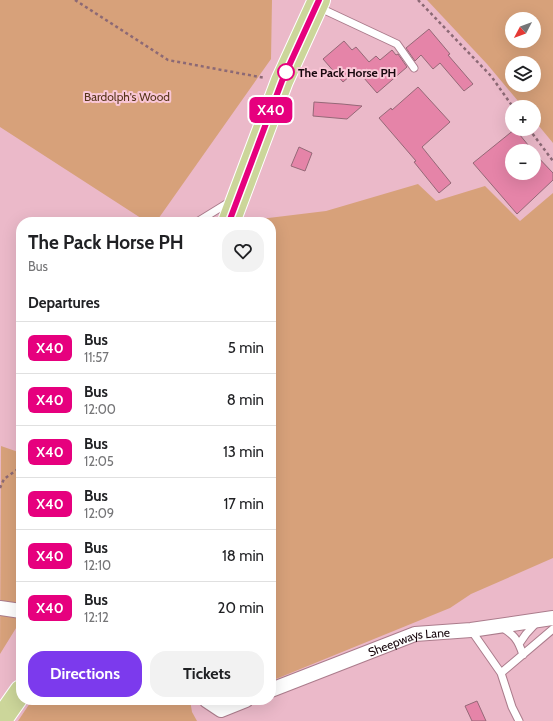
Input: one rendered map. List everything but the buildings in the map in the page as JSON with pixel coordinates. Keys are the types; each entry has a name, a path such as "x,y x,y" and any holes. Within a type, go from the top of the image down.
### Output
{"main road":[{"path":"231,217 282,81 317,3"},
{"path":"0,721 16,698"}],"street":[{"path":"0,608 16,610"},
{"name":"Sheepways Lane","path":"276,688 415,634 471,630 553,618"},
{"path":"214,705 221,710 234,705"}],"lane":[{"path":"317,3 397,44 414,68"},
{"path":"205,217 238,196"},
{"path":"519,644 538,621"},
{"path":"500,626 514,635 523,655"},
{"path":"471,630 500,673 512,707 519,721"},
{"path":"500,673 553,630"}],"path":[{"path":"75,0 168,60 282,81"},
{"path":"418,0 491,76 508,100"},
{"path":"534,136 553,161"},
{"path":"0,488 4,479 16,471"}],"green space":[{"name":"Bardolph's Wood","path":"0,0 272,0 271,59 160,217 139,217 0,127"},
{"path":"427,0 553,0 553,143 541,128 541,100 517,100 510,92 541,92 541,56 505,56 505,86"},
{"path":"418,184 436,201 485,186 520,221 553,193 553,558 471,594 450,608 276,679 276,217 326,211"},
{"path":"1,446 16,451 16,628 0,654"},
{"path":"29,705 191,705 192,712 197,721 18,721"}],"bus line":[{"name":"X40","path":"231,217 282,81 319,0"}],"place":[{"name":"The Pack Horse PH","path":"286,72"}]}
